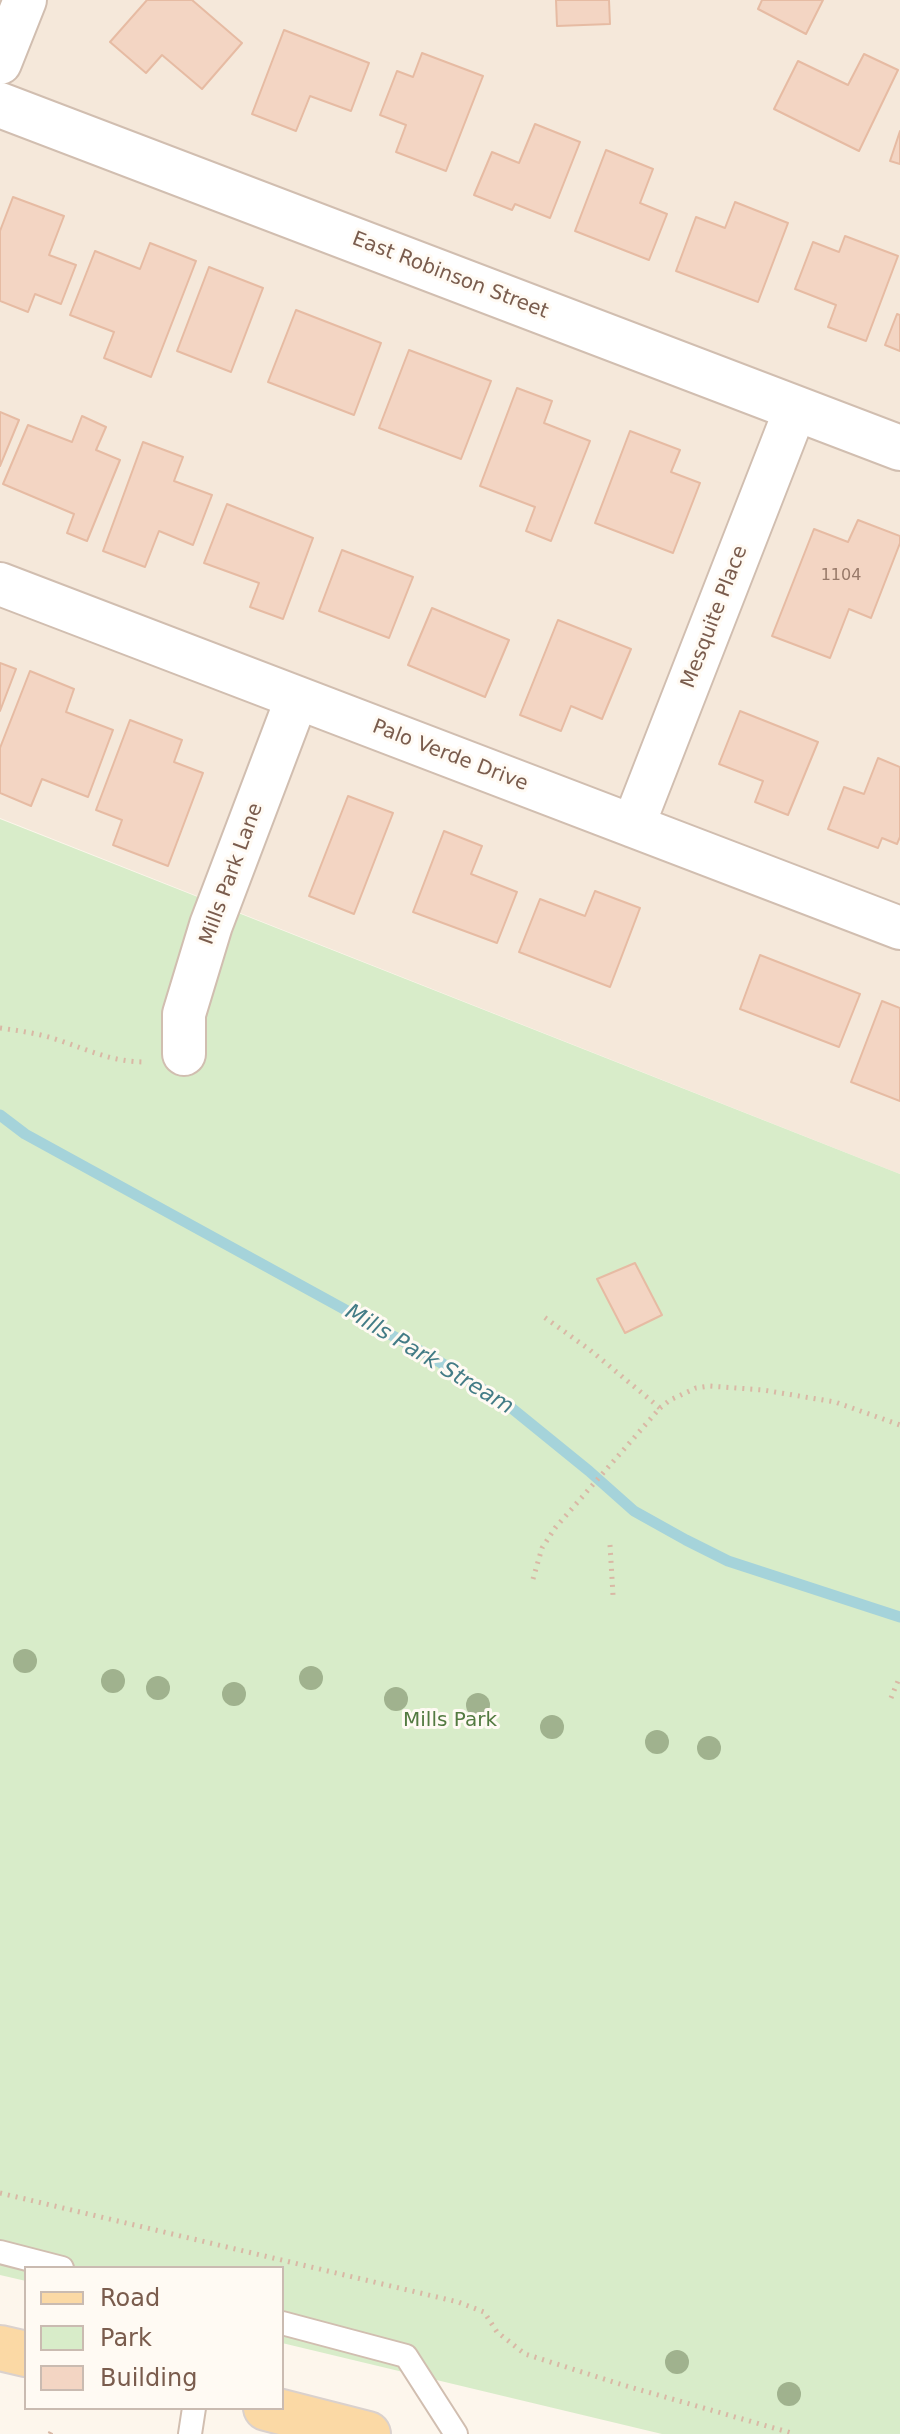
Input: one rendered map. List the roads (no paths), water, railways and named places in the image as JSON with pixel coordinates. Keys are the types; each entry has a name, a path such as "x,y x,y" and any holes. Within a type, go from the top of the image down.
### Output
{"main road":[{"path":"0,2348 24,2354"},
{"path":"274,2410 368,2434"}],"street":[{"path":"0,63 25,0"},
{"name":"East Robinson Street","path":"0,105 900,448"},
{"name":"Mesquite Place","path":"633,826 796,408"},
{"name":"Palo Verde Drive","path":"0,584 900,928"},
{"name":"Mills Park Lane","path":"184,1054 184,1014 211,925 297,698"}],"lane":[{"path":"0,2252 54,2266"},
{"path":"284,2324 406,2356 456,2434"},
{"path":"190,2434 194,2410"}],"waterway":[{"name":"Mills Park Stream","path":"0,1115 25,1134 435,1359 509,1406 634,1511 728,1561 900,1617"}],"park label":[{"name":"Mills Park","path":"450,1721"}]}
